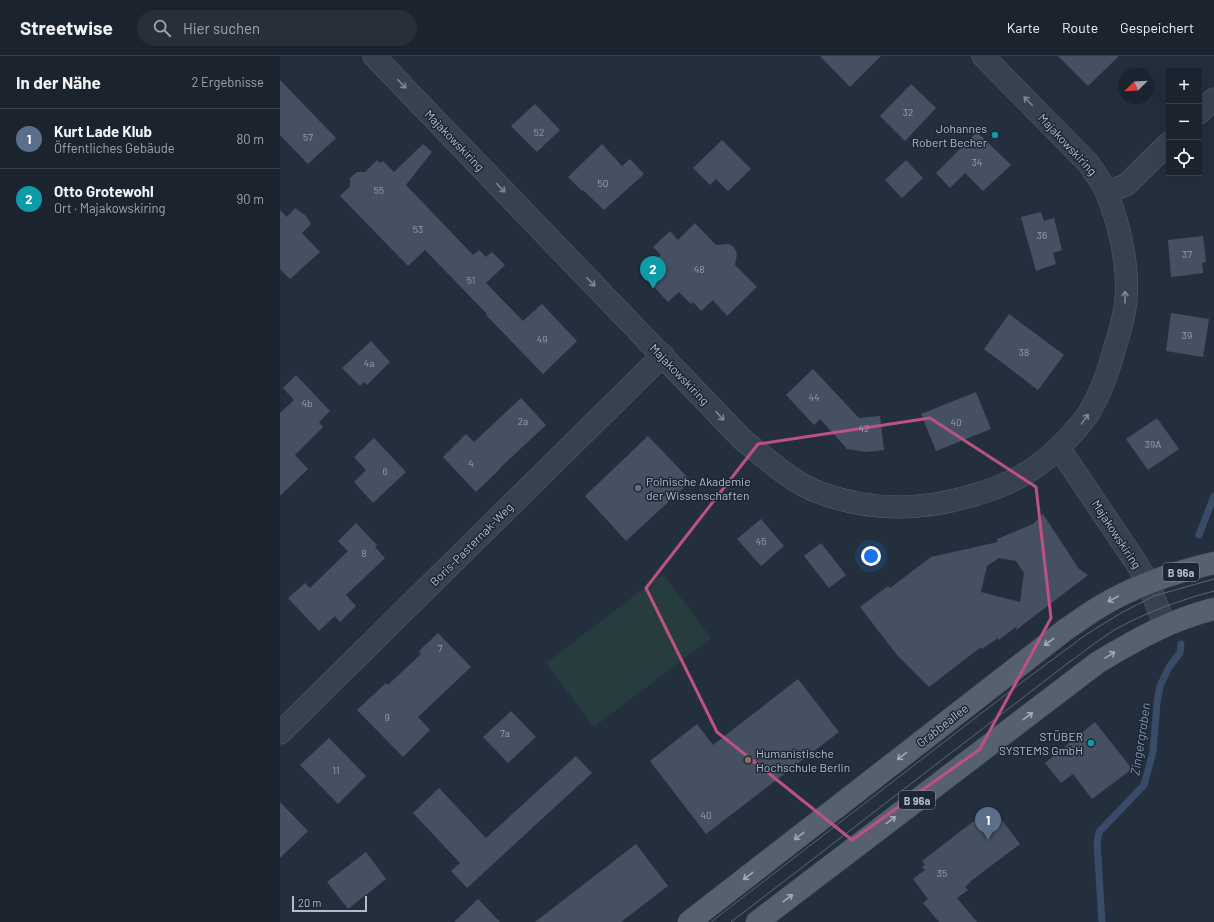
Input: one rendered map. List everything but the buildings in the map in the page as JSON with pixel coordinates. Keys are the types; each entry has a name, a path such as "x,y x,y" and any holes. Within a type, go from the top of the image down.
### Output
{"main road":[{"name":"Grabbeallee","path":"689,922 1065,630 1101,606 1148,583 1191,568 1214,563"},
{"name":"B 96a","path":"756,922 1097,663 1131,642 1165,625 1214,609"}],"street":[{"name":"Majakowskiring","path":"374,56 748,444 788,475 816,492 850,502 905,508 957,500 995,489 1024,475 1059,448 1090,411 1104,382 1120,332 1126,301 1125,264 1114,211 1107,192 1088,163 983,56"},
{"path":"1202,110 1214,99"},
{"path":"1107,192 1126,185 1166,146"},
{"name":"Boris-Pasternak-Weg","path":"280,733 663,355"},
{"name":"Majakowskiring","path":"1059,448 1137,564 1148,583 1165,625"}],"highlighted area":[{"path":"930,418 1036,487 1051,618 980,749 852,840 717,732 646,588 758,444"}],"green space":[{"path":"663,574 711,638 594,727 546,663"}],"waterway":[{"name":"Zingergraben","path":"1199,535 1214,496"},
{"name":"Zingergraben","path":"1102,922 1097,843 1099,832 1144,785 1153,752 1160,686 1169,667 1180,653 1181,644"}],"tram line":[{"path":"711,922 1014,688 1087,634 1121,613 1154,596 1214,579"},
{"path":"731,922 1104,637 1116,629 1152,612 1176,602 1214,591"}],"place":[{"name":"Johannes Robert Becher","path":"995,135"},
{"name":"Otto Grotewohl","path":"653,289"},
{"name":"Polnische Akademie der Wissenschaften","path":"638,488"},
{"name":"STÜBER SYSTEMS GmbH","path":"1091,743"},
{"name":"Humanistische Hochschule Berlin","path":"748,760"},
{"name":"Kurt Lade Klub","path":"988,840"}]}
